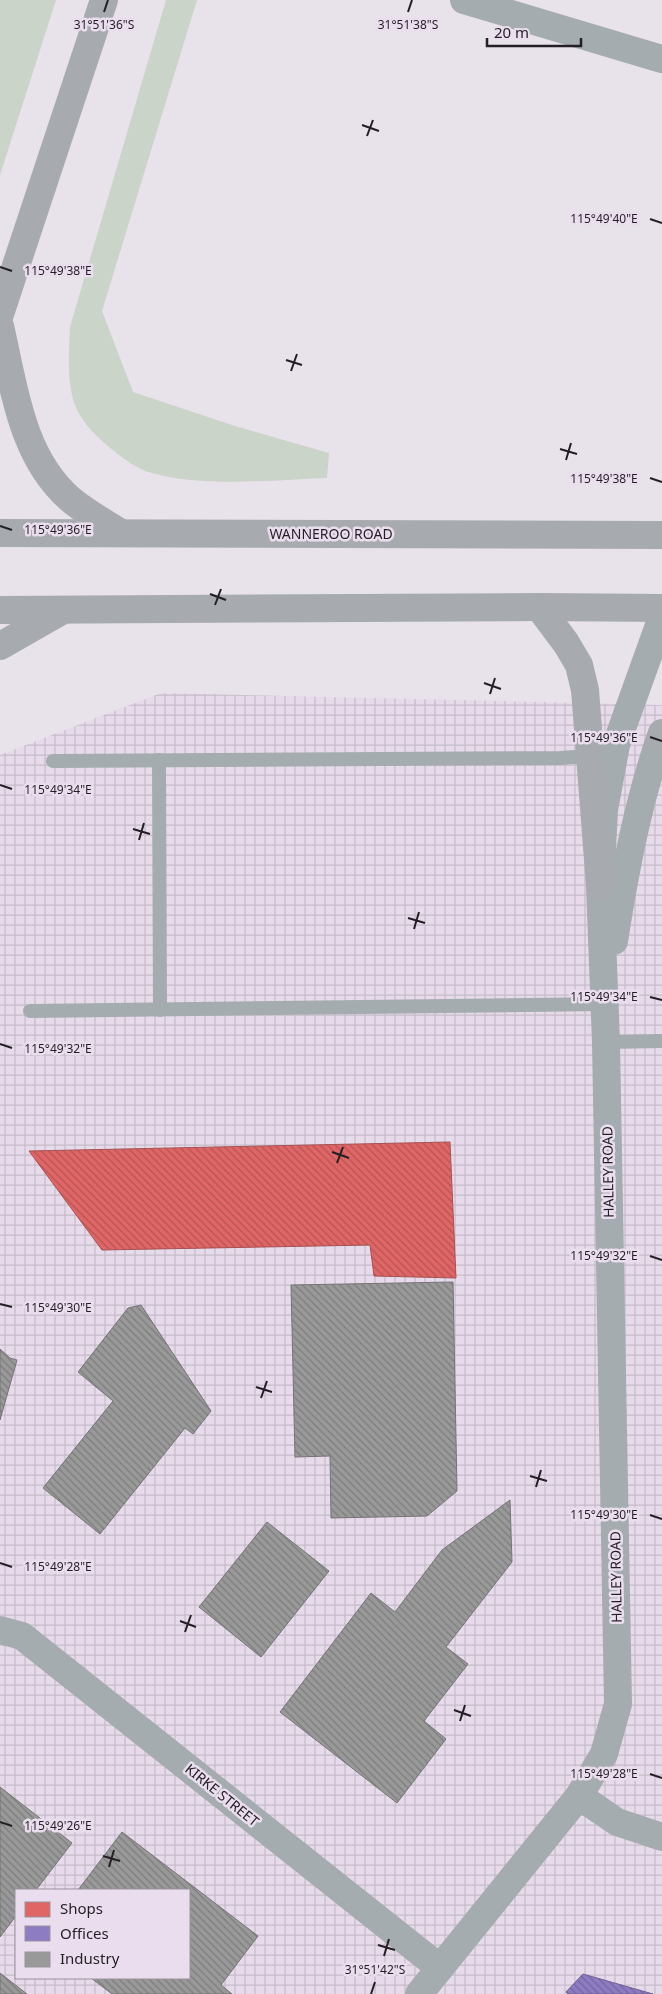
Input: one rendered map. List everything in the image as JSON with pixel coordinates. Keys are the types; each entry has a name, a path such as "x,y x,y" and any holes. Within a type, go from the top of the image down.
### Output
{"highway":[{"path":"0,314 104,0"},
{"path":"0,326 22,424 41,465 70,499 121,534"},
{"name":"WANNEROO ROAD","path":"0,533 662,535"},
{"path":"539,607 566,643 579,665 585,690 600,886"},
{"path":"0,610 662,608"},
{"path":"0,646 64,609"}],"street":[{"path":"464,0 662,60"},
{"name":"HALLEY ROAD","path":"419,1994 580,1796 604,1754 618,1704 606,1042 600,886 604,810 616,745 662,617"},
{"name":"HALLEY ROAD","path":"605,1004 623,884 638,814 661,736"},
{"name":"KIRKE STREET","path":"0,1630 22,1636 440,1968"},
{"path":"580,1796 616,1822 662,1837"}],"lane":[{"path":"53,760 560,758 590,756"},
{"path":"159,760 160,1010"},
{"path":"30,1011 569,1006 605,1004"},
{"path":"606,1042 662,1041"}],"shaded area":[{"path":"0,0 56,0 0,175"},
{"path":"166,0 197,0 102,311 133,392 235,426 329,453 327,478 237,482 191,480 148,472 129,462 101,440 77,411 71,390 69,372 70,327"},
{"path":"161,693 662,705 662,1994 0,1994 0,755"}],"building: Shops":[{"path":"450,1142 456,1278 374,1276 370,1245 102,1250 29,1151"}],"building: Offices":[{"path":"583,1974 653,1994 568,1994 566,1992"}],"building: Industry":[{"path":"453,1282 457,1491 427,1516 331,1518 330,1456 295,1457 291,1285"},
{"path":"141,1305 211,1411 193,1434 185,1428 100,1534 43,1488 113,1401 78,1372 128,1308"},
{"path":"0,1349 10,1358 17,1360 0,1420"},
{"path":"510,1500 512,1562 446,1647 468,1664 424,1721 446,1739 397,1803 280,1712 371,1593 395,1612 442,1550"},
{"path":"267,1522 329,1571 261,1657 199,1607"},
{"path":"0,1787 72,1843 37,1889 15,1889 15,1917 0,1937"},
{"path":"122,1832 258,1936 221,1985 232,1994 112,1994 92,1979 190,1979 190,1889 79,1889"},
{"path":"0,1973 27,1994 0,1994"}]}
